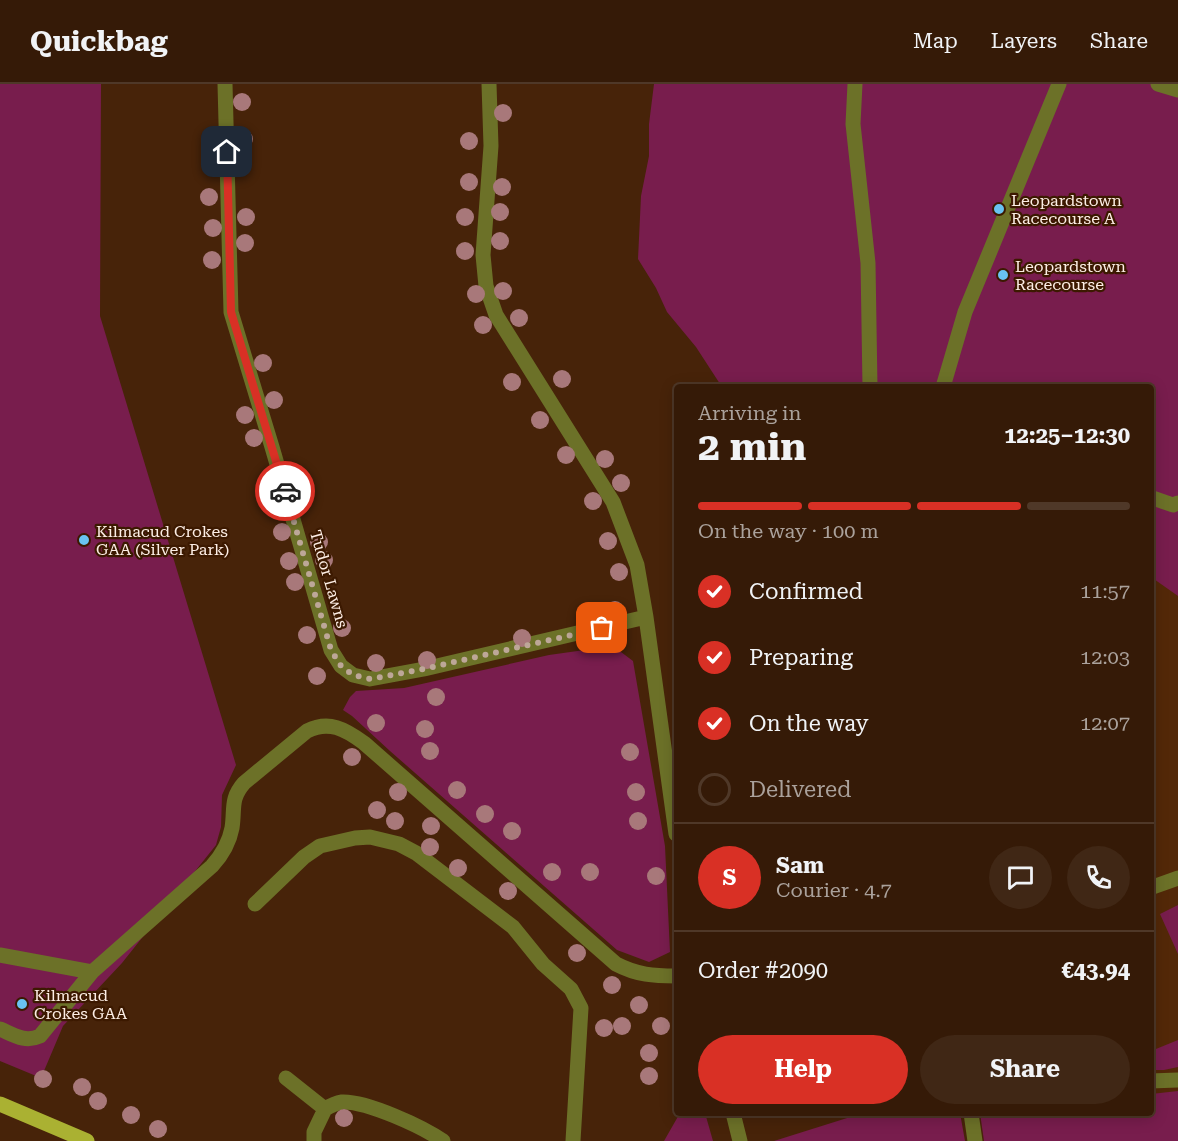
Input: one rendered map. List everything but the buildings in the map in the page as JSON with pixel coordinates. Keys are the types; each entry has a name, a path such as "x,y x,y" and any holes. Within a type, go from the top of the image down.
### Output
{"main road":[{"path":"0,1104 87,1141"}],"street":[{"name":"Tudor Lawns","path":"225,84 231,312 331,650 341,666 353,675 370,679 424,669 646,617"},
{"path":"489,84 491,147 483,255 486,286 496,315 613,502 637,565 674,820"},
{"path":"855,84 853,124 868,263 870,384"},
{"path":"944,384 965,312 1059,84"},
{"path":"1158,84 1178,90"},
{"path":"1154,498 1176,506"},
{"path":"0,1029 25,1040 32,1040 40,1036 92,972 212,866 224,852 232,828 235,794 244,783 299,738 318,726 331,725 349,731 616,964 643,975 674,976"},
{"path":"255,904 304,857 320,846 370,837 399,844 416,853 513,927 543,964 571,989 581,1008 573,1141"},
{"path":"1154,887 1178,878"},
{"path":"0,956 92,972"},
{"path":"286,1078 324,1109"},
{"path":"1154,1081 1178,1080"},
{"path":"314,1141 314,1132 324,1109 340,1102 386,1113 443,1141"},
{"path":"734,1116 740,1141"},
{"path":"971,1116 975,1141"}],"shaded area":[{"name":"Kilmacud Crokes GAA (Silver Park)","path":"0,84 101,84 100,316 236,765 222,795 221,827 216,845 122,963 63,1026 41,1078 0,1061"},
{"name":"Leopardstown Racecourse","path":"654,84 1178,84 1178,596 1154,579 1154,384 720,384 696,347 667,312 656,288 638,259 641,196 649,156 649,124"},
{"path":"1154,550 1178,560 1178,1105 1154,1106"},
{"path":"613,646 633,661 665,846 670,952 649,962 617,950 343,710 356,691 404,688 549,655"},
{"path":"1178,905 1178,954 1160,914"},
{"path":"1178,1040 1178,1067 1154,1070 1154,1050"},
{"path":"1178,1091 1178,1141 984,1141 980,1116 1154,1116 1154,1094"},
{"path":"678,1116 706,1116 713,1141 664,1141"},
{"path":"853,1116 961,1116 965,1141 774,1141"}],"way so far":[{"path":"285,491 331,650 341,666 353,675 370,679 424,669 602,628"}],"place":[{"name":"Leopardstown Racecourse A","path":"999,209"},
{"name":"Leopardstown Racecourse","path":"1003,275"},
{"name":"Kilmacud Crokes GAA (Silver Park)","path":"84,540"},
{"name":"Kilmacud Crokes GAA","path":"22,1004"}],"route":[{"path":"227,152 231,312 285,491"}]}
